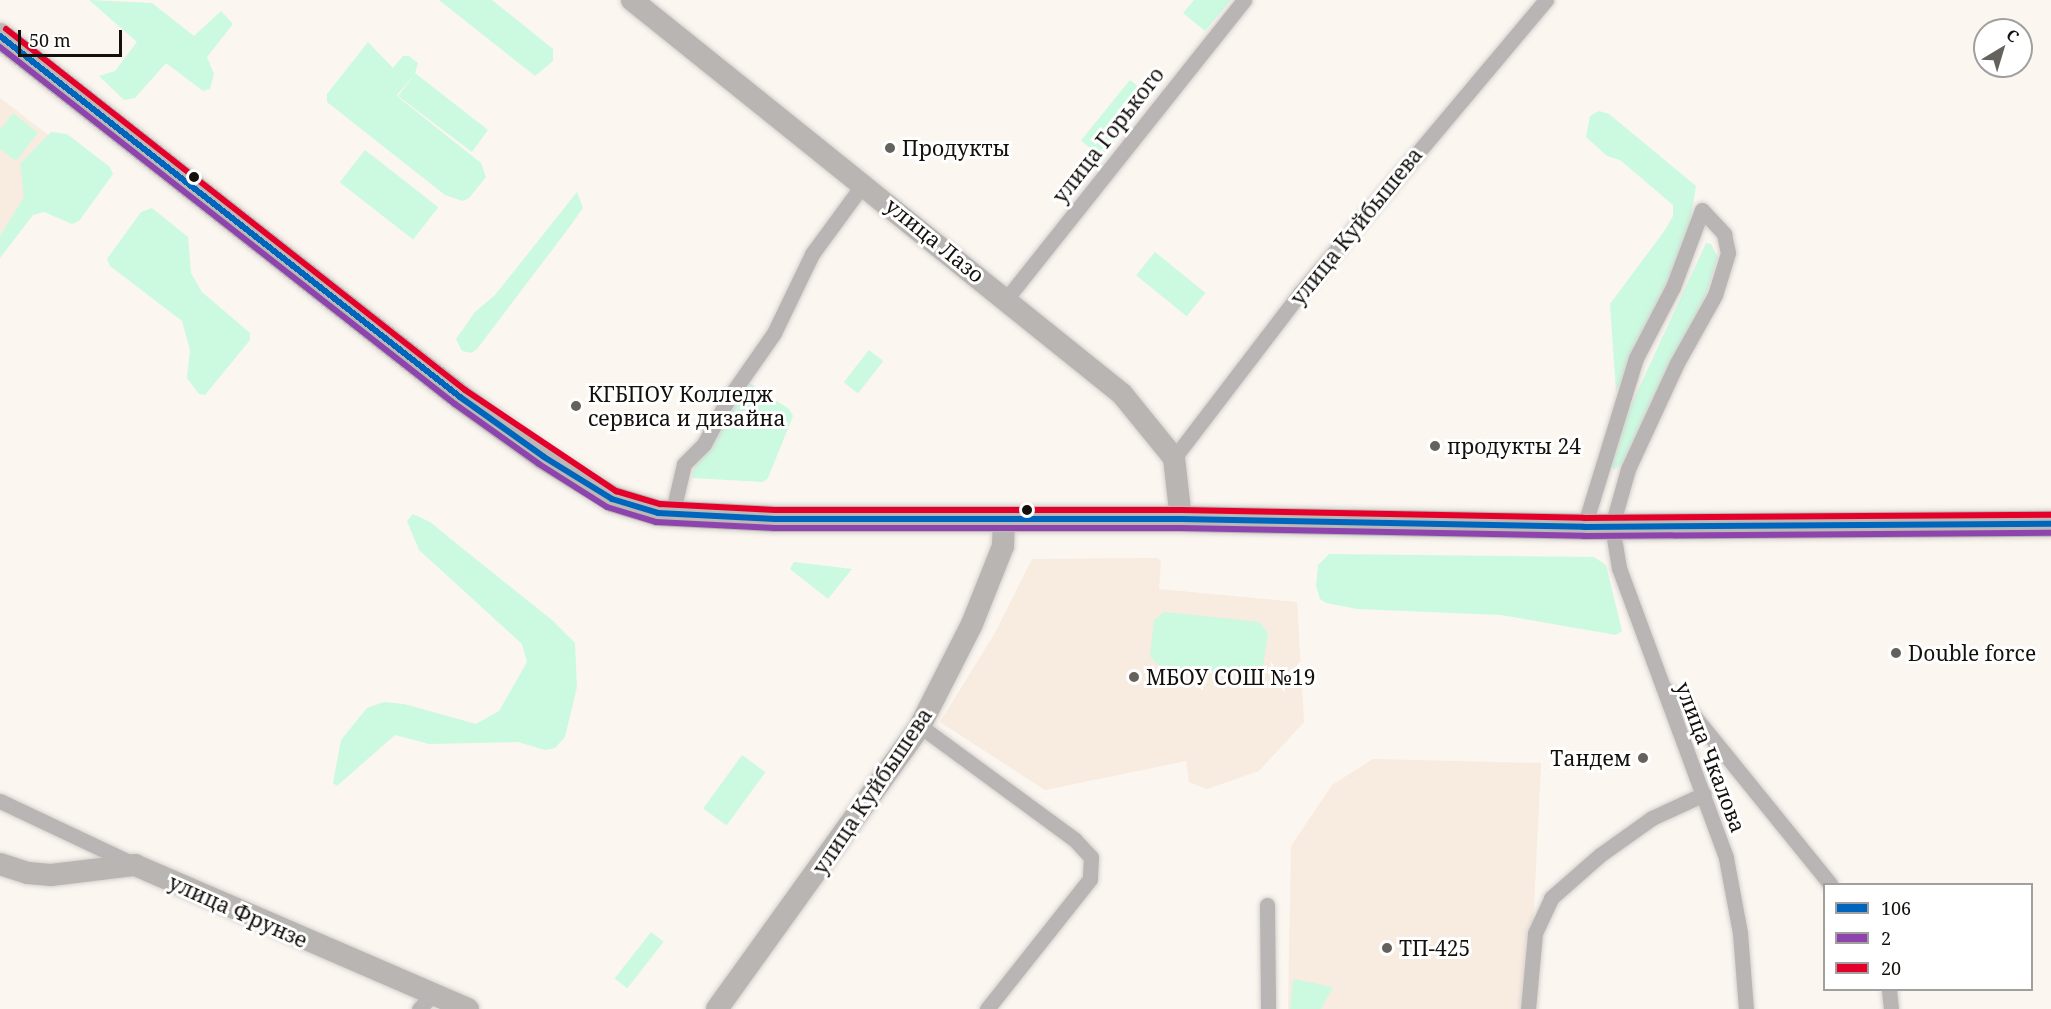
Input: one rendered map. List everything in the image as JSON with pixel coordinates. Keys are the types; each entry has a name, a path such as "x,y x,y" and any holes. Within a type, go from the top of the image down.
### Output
{"main road":[{"name":"улица Лазо","path":"632,0 864,183 1122,394 1174,458"},
{"path":"0,36 404,356 544,457 612,499 672,515 1004,521 1181,519 1584,527 2051,524"},
{"path":"1174,458 1181,519"},
{"name":"улица Куйбышева","path":"717,1009 920,726 972,624 1003,546 1004,521"},
{"path":"0,864 28,873 51,875 135,865"},
{"name":"улица Фрунзе","path":"135,865 426,1002 468,1009"}],"street":[{"name":"улица Горького","path":"1007,298 1244,0"},
{"name":"улица Куйбышева","path":"1174,458 1319,270 1546,0"},
{"path":"672,515 684,464 704,444 728,399 774,333 812,254 864,183"},
{"path":"1584,527 1636,358 1677,278 1702,210 1724,234 1728,253 1715,295 1677,363 1628,469 1612,526"},
{"name":"улица Чкалова","path":"1612,526 1619,568 1661,685 1704,794 1734,896 1746,1009"},
{"path":"1661,685 1686,706 1828,883"},
{"path":"920,726 1075,840 1091,857 1090,879 987,1009"},
{"path":"1528,1009 1535,933 1551,898 1600,855 1652,818 1704,794"},
{"path":"0,801 135,865"},
{"path":"1267,905 1268,1009"},
{"path":"1889,991 1891,1009"}],"shaded area":[{"path":"0,98 72,153 0,247"},
{"name":"МБОУ СОШ №19","path":"1156,558 1161,560 1159,589 1297,602 1304,722 1259,771 1207,789 1189,782 1186,761 1045,790 940,722 995,633 1032,559"},
{"path":"1373,759 1541,763 1529,1009 1288,1009 1291,846 1332,785"}],"green space":[{"path":"89,0 152,3 194,36 221,11 233,24 207,57 214,74 210,89 203,91 166,63 135,98 124,100 99,76 115,71 137,42"},
{"path":"439,0 492,0 553,49 553,61 535,76"},
{"path":"1194,0 1231,0 1205,31 1183,13"},
{"path":"368,42 393,68 403,56 409,56 418,63 415,73 488,130 472,152 398,96 415,74 397,95 398,97 481,163 486,177 469,198 463,201 445,195 327,102 327,94"},
{"path":"1130,80 1150,96 1101,157 1081,141"},
{"path":"1599,111 1609,114 1696,186 1687,240 1616,392 1610,304 1665,230 1673,216 1673,205 1620,160 1607,156 1586,137 1590,116"},
{"path":"13,113 38,133 16,161 0,149 0,130"},
{"path":"51,132 67,134 110,167 113,174 79,221 72,224 44,212 33,215 0,258 0,236 24,197 20,164"},
{"path":"365,150 438,207 413,240 340,182"},
{"path":"577,192 583,208 568,229 477,349 472,353 462,351 456,339 475,312 495,295"},
{"path":"152,208 188,237 191,273 202,292 250,333 250,340 205,395 199,394 187,378 190,350 182,321 110,266 107,259 141,212"},
{"path":"1706,243 1711,244 1718,258 1706,295 1622,464 1614,470 1610,464 1615,440"},
{"path":"1155,252 1206,293 1187,316 1136,275"},
{"path":"869,350 883,361 858,393 844,382"},
{"path":"750,383 789,409 793,416 768,478 763,482 692,478 695,465"},
{"path":"413,514 430,522 552,620 575,643 577,687 565,737 555,748 545,750 518,742 429,744 395,735 337,786 333,783 341,740 367,708 384,702 404,704 476,724 499,711 527,662 522,644 419,550 407,521"},
{"path":"1329,554 1594,557 1606,565 1622,631 1616,635 1501,615 1357,609 1326,603 1320,599 1316,586 1318,565"},
{"path":"794,562 852,569 828,599 790,569"},
{"path":"1164,612 1259,622 1268,633 1262,672 1256,676 1158,665 1150,656 1154,620"},
{"path":"742,755 765,772 727,825 703,808"},
{"path":"651,932 664,942 627,988 615,978"},
{"path":"1293,979 1333,987 1321,1009 1290,1009"}],"transit line":[{"name":"20","path":"6,29 465,390 616,491 660,504 775,510 1181,510 1584,518 2051,515"},
{"name":"106","path":"0,36 460,397 544,457 612,499 658,513 775,519 1181,519 1584,527 2051,524"},
{"name":"2","path":"0,47 455,404 539,464 607,507 656,522 775,528 1181,528 1584,536 2051,533"}],"place":[{"name":"Продукты","path":"890,148"},
{"name":"КГБПОУ Колледж сервиса и дизайна","path":"576,406"},
{"name":"продукты 24","path":"1435,446"},
{"name":"Double force","path":"1896,653"},
{"name":"МБОУ СОШ №19","path":"1134,677"},
{"name":"Тандем","path":"1643,758"},
{"name":"ТП-425","path":"1387,948"}]}
